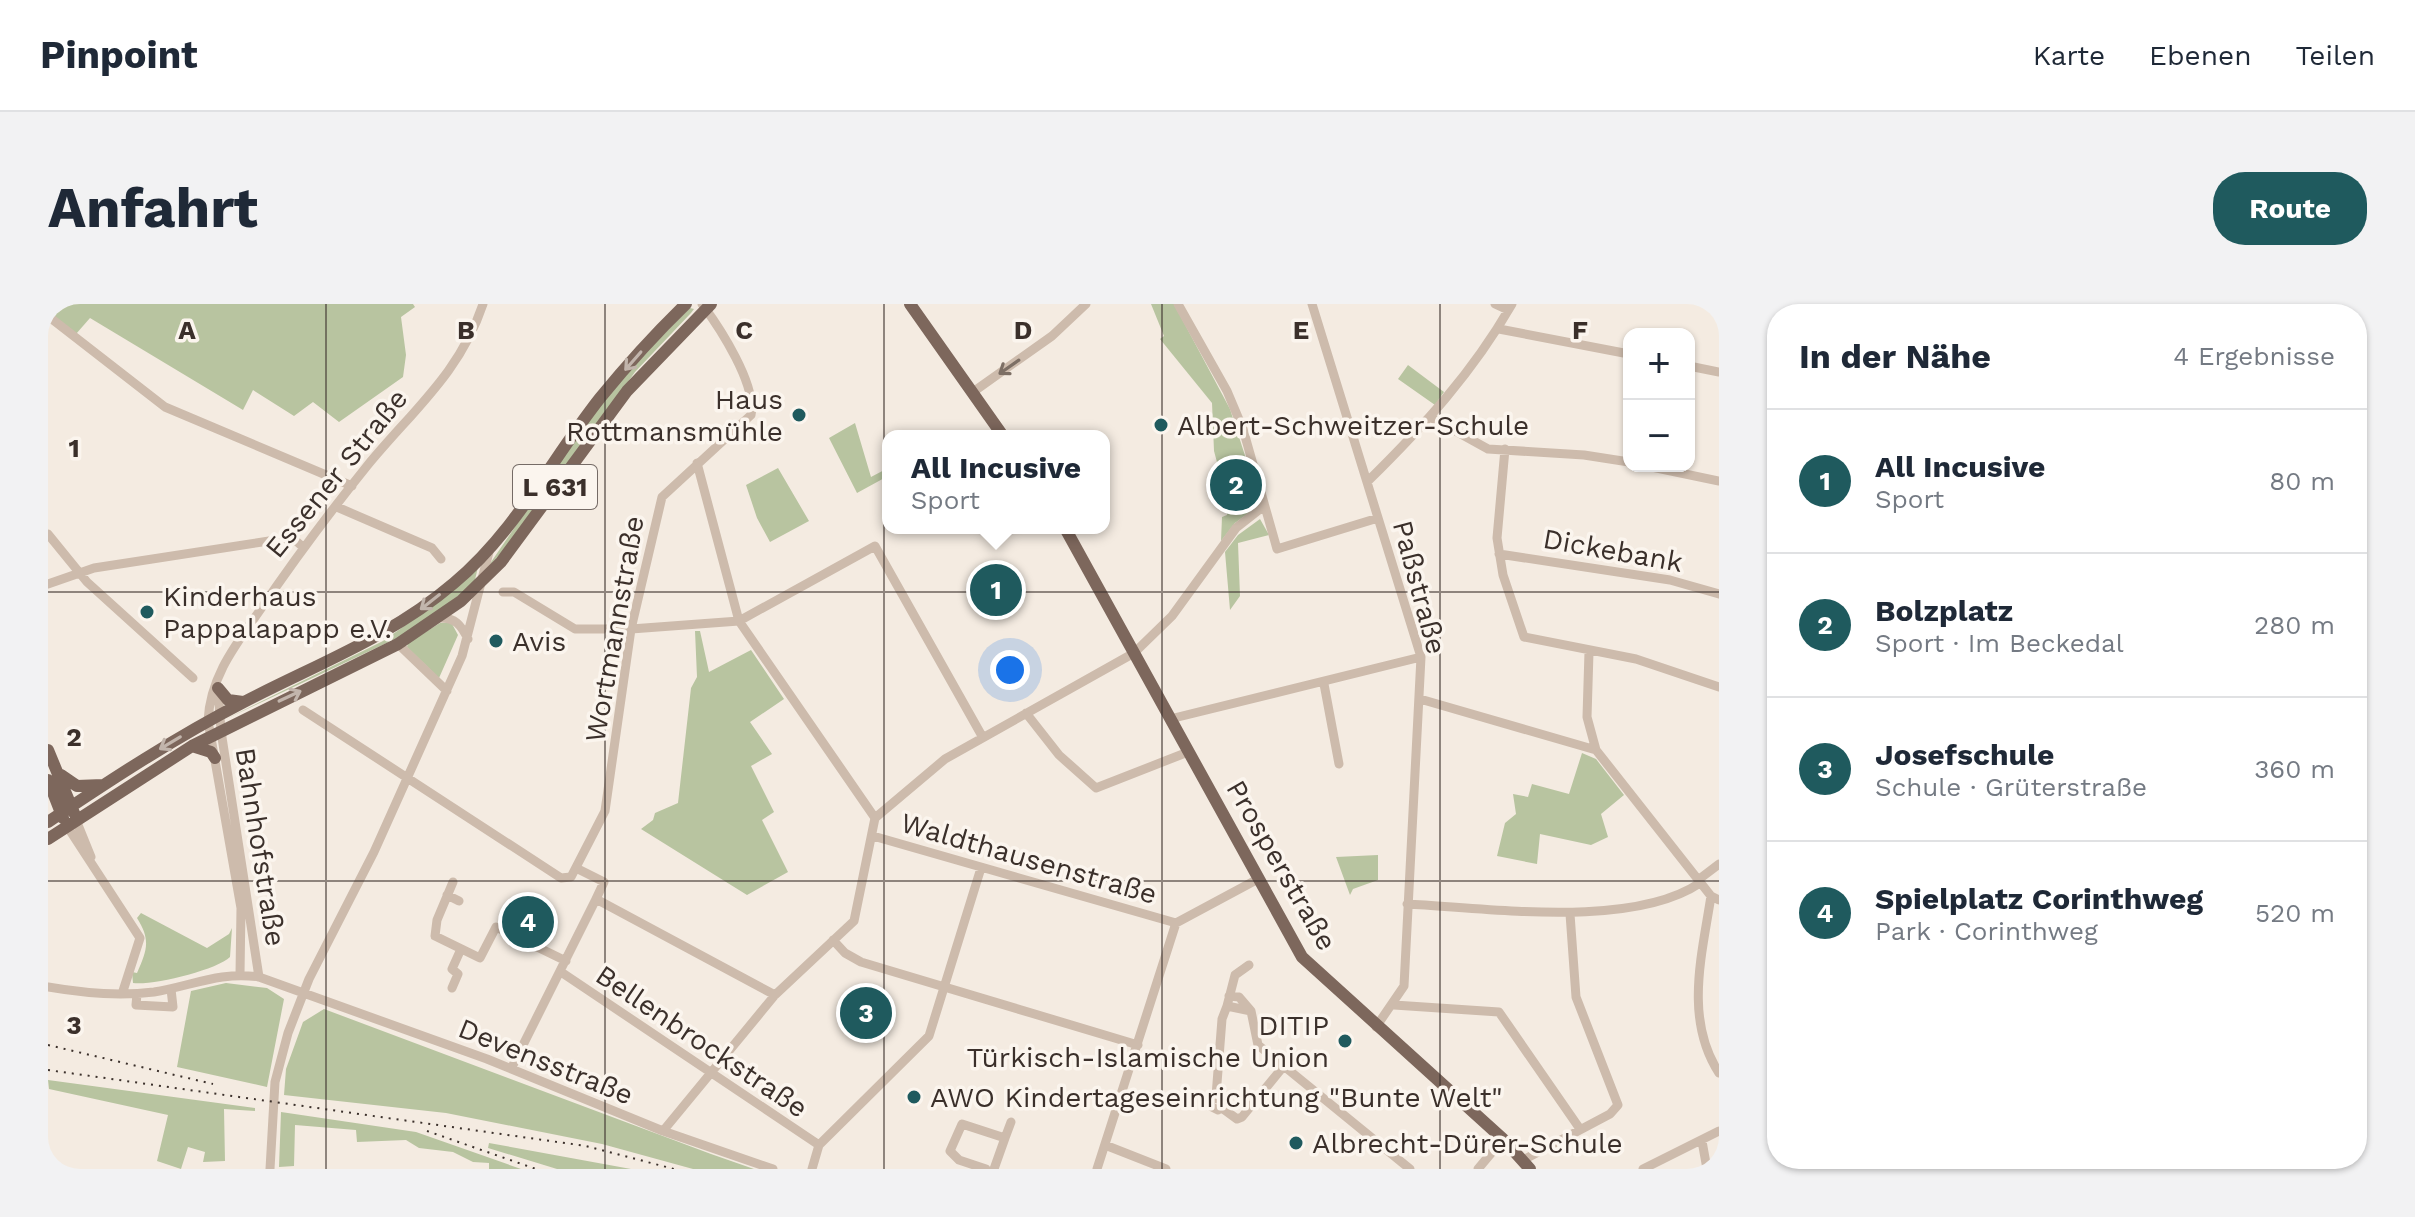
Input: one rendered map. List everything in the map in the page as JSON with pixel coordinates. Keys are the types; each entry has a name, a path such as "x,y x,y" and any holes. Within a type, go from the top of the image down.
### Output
{"main road":[{"name":"L 631","path":"48,822 213,718 370,643 457,581 489,552 599,399 686,304"},
{"path":"910,304 999,430"},
{"name":"L 631","path":"48,839 192,746 398,644 439,618 483,581 523,535 627,391 706,305"},
{"name":"Prosperstraße","path":"1068,534 1302,957 1527,1164"},
{"path":"218,688 228,700 243,702"},
{"path":"192,746 211,752 215,758"},
{"path":"48,750 52,779 72,823"},
{"path":"52,779 77,786 106,785"},
{"path":"48,803 52,779"}],"street":[{"name":"Essener Straße","path":"213,718 211,693 220,670 304,548 352,486 454,367 472,336 483,304"},
{"path":"973,392 1052,336 1086,304"},
{"path":"1178,304 1232,404 1277,549 1378,518"},
{"name":"Paßstraße","path":"1312,304 1421,657 1404,986 1394,1005 1376,1027"},
{"path":"1368,481 1432,418 1499,329 1510,307 1495,304"},
{"name":"Wortmannstraße","path":"406,778 567,879 576,868 605,811 631,629 662,497 751,415 751,395 739,364 706,305"},
{"path":"48,316 165,407 352,486"},
{"path":"1499,329 1623,353"},
{"path":"1695,367 1719,372"},
{"path":"1432,418 1473,444 1623,461"},
{"path":"1505,449 1498,509 1499,554 1524,637 1672,669 1719,687"},
{"path":"663,1131 775,995 856,917 875,818 739,621 697,463"},
{"path":"1676,472 1719,481"},
{"path":"875,818 930,768 1134,653 1172,616 1236,528 1264,506"},
{"path":"337,507 432,548 441,559"},
{"path":"48,534 79,573 193,678"},
{"path":"48,584 79,573 282,539 295,540 304,548"},
{"path":"503,592 514,592 575,629 631,629 739,621 870,547 879,549 982,736"},
{"path":"270,1169 275,1082 303,994 447,691 468,639 489,552"},
{"name":"Dickebank","path":"1499,554 1670,580 1719,594"},
{"path":"439,618 449,618 458,623 468,639"},
{"path":"398,644 447,691"},
{"path":"1589,652 1587,717 1596,750 1699,882 1715,898 1697,992 1702,1035 1719,1073"},
{"path":"1170,719 1324,684 1421,657"},
{"name":"Essener Straße","path":"218,688 220,670"},
{"path":"1324,684 1339,764"},
{"name":"Bahnhofstraße","path":"218,688 213,718 215,758 241,908 240,974"},
{"path":"1420,699 1596,750"},
{"path":"303,710 406,778"},
{"path":"1026,713 1059,755 1096,788 1188,752"},
{"name":"Bahnhofstraße","path":"214,735 259,977 303,994"},
{"path":"72,823 99,874 137,931 138,948 122,994"},
{"name":"Waldthausenstraße","path":"873,836 1176,923 1258,879"},
{"path":"1407,904 1570,914 1683,895 1719,864"},
{"path":"511,1069 604,882 576,868"},
{"path":"812,1169 819,1145 929,1036 981,868"},
{"path":"453,882 437,920 435,936 480,958 496,927 566,961"},
{"path":"447,895 459,901"},
{"path":"596,899 775,995"},
{"path":"1527,1164 1580,1129 1610,1114 1618,1105 1576,997 1570,914"},
{"path":"1097,1169 1176,923"},
{"path":"833,940 845,953 861,962 1138,1045"},
{"path":"452,988 458,974 452,969 461,949"},
{"path":"1249,965 1235,975 1222,1019 1216,1096 1210,1106 1218,1110 1222,1108 1237,1119 1242,1117 1283,1067"},
{"name":"Bellenbrockstraße","path":"561,972 819,1145"},
{"path":"48,987 137,994 171,989 220,975 259,977"},
{"path":"137,994 136,1005 173,1007 171,989"},
{"name":"Devensstraße","path":"303,994 511,1069 663,1131 773,1169"},
{"path":"1228,1001 1251,1011 1258,1045 1410,1169"},
{"path":"1394,1005 1499,1012 1580,1129"},
{"path":"994,1169 1011,1122"},
{"path":"986,1169 954,1157 951,1145 958,1127 966,1123 1005,1138"},
{"path":"1643,1169 1719,1131"},
{"path":"1478,1169 1503,1139"},
{"path":"1702,1141 1707,1169"},
{"path":"1105,1145 1166,1169"}],"green space":[{"path":"48,304 413,304 415,307 401,317 406,355 403,377 339,422 313,402 294,416 253,390 243,410 90,318 76,334 48,311"},
{"path":"1151,304 1174,304 1230,409 1259,499 1258,506 1235,523 1221,541 1222,517 1227,515 1228,503 1214,451 1212,403 1160,339 1164,336"},
{"path":"690,308 694,309 635,372 518,535 487,568 579,433 631,367"},
{"path":"1408,365 1444,392 1435,405 1398,379"},
{"path":"855,423 871,477 882,471 882,479 857,493 829,438"},
{"path":"778,468 809,521 770,542 757,518 746,485"},
{"path":"1260,519 1269,535 1238,543 1240,596 1230,610 1225,552 1238,535"},
{"path":"478,567 474,584 412,631 226,719 383,641 437,603"},
{"path":"451,622 458,635 439,678 407,647 408,643 440,623"},
{"path":"695,631 700,631 709,672 751,650 784,699 750,722 772,754 751,766 774,812 762,820 788,872 747,895 641,829 653,820 655,813 678,803 691,688 697,677"},
{"path":"1582,753 1596,759 1624,795 1601,814 1608,837 1591,845 1540,834 1537,864 1497,856 1505,823 1516,814 1513,794 1528,797 1532,784 1569,794"},
{"path":"1378,855 1378,880 1353,889 1350,895 1336,857"},
{"path":"141,913 207,948 229,934 232,928 230,957 212,967 183,976 133,983 132,972 137,973 146,945 137,918"},
{"path":"226,983 267,988 284,999 267,1087 177,1067 191,991"},
{"path":"324,1009 754,1169 693,1169 602,1144 446,1113 284,1095 286,1069 303,1022"},
{"path":"48,1080 255,1108 255,1111 224,1109 225,1161 203,1162 205,1152 188,1147 181,1169 157,1161 168,1115 49,1089"},
{"path":"281,1112 416,1132 521,1169 489,1169 489,1163 473,1162 453,1152 419,1148 406,1140 357,1142 356,1130 295,1125 294,1166 279,1167"},
{"path":"489,1143 631,1169 557,1169 488,1148"}],"railway":[{"path":"48,1045 213,1084"},
{"path":"48,1070 586,1146 674,1169"},
{"path":"427,1131 536,1169"}],"place":[{"name":"Haus Rottmansmühle","path":"799,415"},
{"name":"Albert-Schweitzer-Schule","path":"1161,425"},
{"name":"Bolzplatz","path":"1236,485"},
{"name":"All Incusive","path":"996,590"},
{"name":"Kinderhaus Pappalapapp e.V.","path":"147,612"},
{"name":"Avis","path":"496,641"},
{"name":"Spielplatz Corinthweg","path":"528,922"},
{"name":"Josefschule","path":"866,1013"},
{"name":"DITIP Türkisch-Islamische Union","path":"1345,1041"},
{"name":"AWO Kindertageseinrichtung \"Bunte Welt\"","path":"914,1097"},
{"name":"Albrecht-Dürer-Schule","path":"1296,1143"}]}
